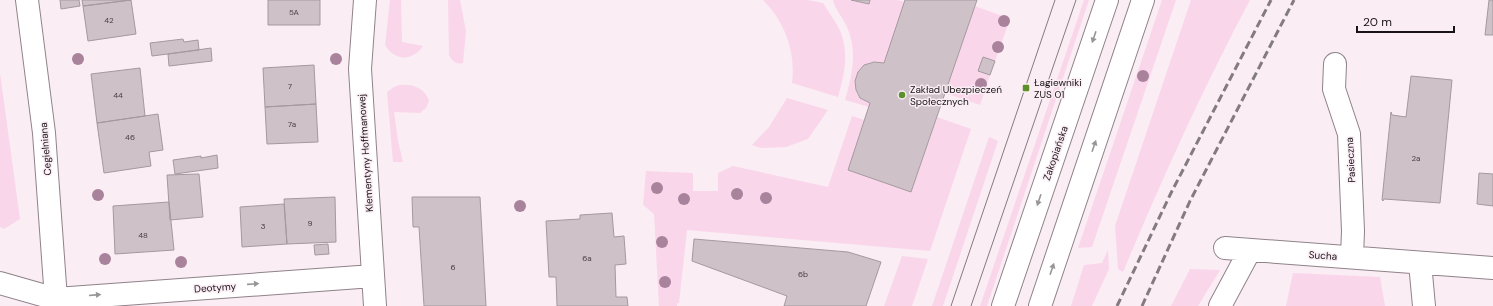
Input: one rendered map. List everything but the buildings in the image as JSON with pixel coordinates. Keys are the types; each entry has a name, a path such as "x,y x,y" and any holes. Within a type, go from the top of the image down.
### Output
{"street":[{"name":"Cegielniana","path":"27,0 44,132 55,302"},
{"name":"Klementyny Hoffmanowej","path":"365,0 360,69 375,306"},
{"name":"Zakopiańska","path":"1003,306 1107,0"},
{"path":"1040,306 1143,0"},
{"name":"Pasieczna","path":"1335,64 1334,89 1349,134 1353,231 1352,258"},
{"name":"Sucha","path":"1225,248 1493,268"},
{"path":"1220,306 1250,250"},
{"path":"1420,263 1424,306"},
{"name":"Deotymy","path":"55,302 373,276"},
{"path":"0,282 55,302"}],"shaded area":[{"path":"390,0 401,0 402,42 423,46 414,55 409,57 399,57 389,51 385,45"},
{"path":"448,0 460,0 466,31 463,63 454,62 449,55"},
{"path":"763,0 808,0 823,3 841,33 845,50 844,73 838,97 792,83 792,60 787,38 777,18"},
{"path":"833,0 849,0 869,4 870,0 897,0 905,2 884,63 874,62 867,64 861,68 856,76 856,91 861,99 870,103 869,107 845,100 852,73 852,45 847,27 835,7"},
{"path":"1084,0 1089,0 987,306 980,306"},
{"path":"1162,0 1176,0 1092,247 1078,248"},
{"path":"1191,0 1250,0 1184,134 1123,272 1118,269 1115,226"},
{"path":"975,6 1010,19 995,61 983,57 978,71 990,75 980,105 945,93"},
{"path":"0,73 20,219 4,229 0,227"},
{"path":"400,85 409,85 418,88 425,93 429,101 426,108 420,113 394,112 398,141 403,162 393,162 387,92"},
{"path":"787,98 828,110 808,139 786,147 761,148 752,145 769,127"},
{"path":"852,116 864,120 848,170 911,192 937,117 971,129 930,251 687,230 679,303 677,303 677,306 659,306 654,214 643,205 646,171 693,173 693,191 718,191 718,173 733,166 828,187"},
{"path":"989,137 998,141 943,306 932,306"},
{"path":"1108,250 1109,269 1092,306 1071,306 1084,265 1102,263"},
{"path":"902,256 928,259 912,306 884,306"},
{"path":"1190,269 1220,270 1198,306 1171,306"},
{"path":"1293,273 1380,277 1385,306 1286,306"}],"tram line":[{"path":"951,306 1055,0"},
{"path":"971,306 1076,0"}],"railway":[{"path":"1117,306 1171,193 1271,0"},
{"path":"1142,306 1190,201 1294,0"}],"place":[{"name":"Łagiewniki ZUS 01","path":"1026,88"},
{"name":"Zakład Ubezpieczeń Społecznych","path":"902,95"}]}
